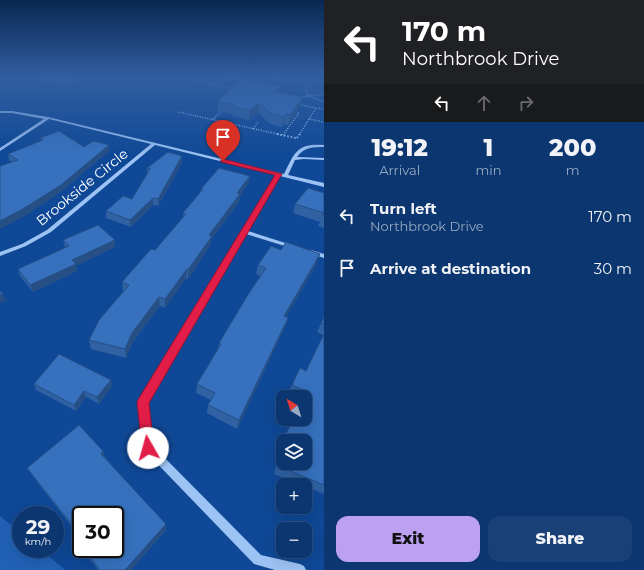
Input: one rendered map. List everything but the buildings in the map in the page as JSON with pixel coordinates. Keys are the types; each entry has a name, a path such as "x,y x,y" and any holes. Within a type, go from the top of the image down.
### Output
{"street":[{"path":"0,112 12,112 48,118 324,186"},
{"path":"0,150 48,118"},
{"name":"Brookside Circle","path":"0,254 24,245 49,231 154,144"},
{"path":"285,176 299,150 305,147 324,146"},
{"path":"294,159 324,159"},
{"path":"279,174 143,402 148,448 258,560 300,570"},
{"path":"244,232 324,256"}],"path":[{"path":"296,104 324,109"},
{"path":"296,138 316,108"},
{"path":"178,112 296,138 302,142"},
{"path":"212,120 221,112"},
{"path":"283,135 299,113 296,112"},
{"path":"309,119 324,122"},
{"path":"253,128 258,122"},
{"path":"224,132 231,124"}],"shaded area":[{"path":"0,516 12,526 12,558 51,558 65,570 0,570"}],"route":[{"path":"148,448 143,402 279,174 223,161"}]}
